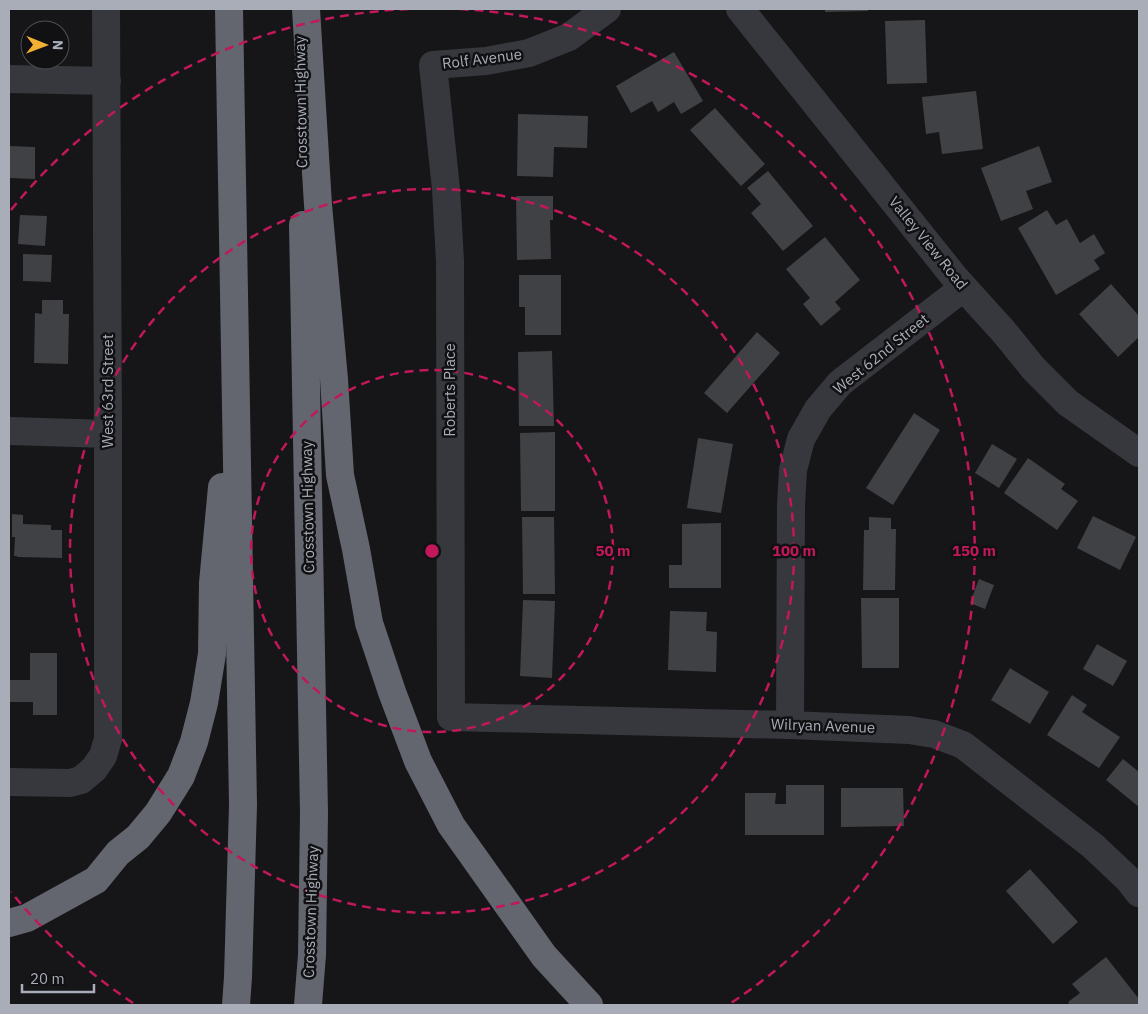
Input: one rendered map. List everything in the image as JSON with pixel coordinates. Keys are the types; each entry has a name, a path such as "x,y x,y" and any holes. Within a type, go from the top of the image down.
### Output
{"highway":[{"path":"229,9 243,805 236,1005"},
{"name":"Crosstown Highway","path":"300,9 314,813 312,955 308,1005"},
{"path":"306,9 318,205 334,379 340,475 369,623 418,761 451,825 544,956 589,1005"},
{"path":"9,923 27,918 96,880 118,853 138,836 153,819 181,776 194,742 202,711 212,654 213,583 235,349"}],"street":[{"name":"West 63rd Street","path":"9,782 70,783 80,780 94,769 103,756 108,739 106,9"},
{"name":"Rolf Avenue","path":"433,65 486,61 529,53 569,36 607,9"},
{"name":"Valley View Road","path":"740,9 963,288 1004,332 1034,369 1068,403 1139,453"},
{"name":"Roberts Place","path":"433,65 446,189 450,261 451,717"},
{"path":"9,78 107,81"},
{"name":"West 62nd Street","path":"790,725 791,505 793,470 801,439 818,409 840,384 963,288"},
{"path":"9,431 108,434"},
{"name":"Wilryan Avenue","path":"451,717 790,725 909,730 934,734 963,745 1093,846 1139,892"}],"building":[{"path":"825,9 867,9 868,11 825,12"},
{"path":"925,20 927,83 887,84 885,21"},
{"path":"674,52 703,101 681,114 674,102 658,112 652,101 631,113 616,86"},
{"path":"976,91 983,149 942,154 939,132 926,134 922,97"},
{"path":"715,108 765,164 741,186 690,130"},
{"path":"518,114 588,116 587,148 554,147 553,177 517,176"},
{"path":"9,146 35,147 35,179 9,178"},
{"path":"1039,146 1052,182 1026,191 1033,209 1001,221 981,168"},
{"path":"768,171 813,226 783,251 751,213 761,204 747,188"},
{"path":"516,196 553,196 553,220 550,220 551,259 517,260"},
{"path":"1047,210 1056,225 1067,219 1080,243 1094,234 1105,253 1094,260 1100,269 1056,295 1018,228"},
{"path":"20,215 47,216 45,246 18,244"},
{"path":"825,237 860,280 835,302 841,309 821,326 803,304 810,298 786,269"},
{"path":"23,254 52,255 51,282 23,281"},
{"path":"519,275 561,275 561,335 525,335 525,307 519,307"},
{"path":"1111,284 1139,316 1139,337 1118,357 1079,314"},
{"path":"42,300 63,300 63,314 69,314 68,364 34,363 35,313 42,314"},
{"path":"757,332 780,353 727,413 704,393"},
{"path":"552,351 554,426 519,426 518,352"},
{"path":"914,413 940,430 893,505 866,488"},
{"path":"555,432 555,511 521,511 520,433"},
{"path":"698,438 733,444 721,513 687,508"},
{"path":"992,444 1017,459 999,488 975,473"},
{"path":"1028,458 1065,484 1061,489 1078,501 1057,530 1004,493"},
{"path":"12,514 23,515 23,524 51,525 51,530 62,530 62,558 14,556 15,537 12,537"},
{"path":"1093,516 1136,537 1120,570 1077,548"},
{"path":"522,517 554,517 555,594 523,594"},
{"path":"869,517 891,518 891,529 896,529 895,590 863,590 864,530 869,530"},
{"path":"721,523 721,588 669,588 669,565 682,565 682,524"},
{"path":"979,579 994,585 985,609 970,603"},
{"path":"861,598 899,598 899,668 862,668"},
{"path":"523,600 555,601 552,678 520,676"},
{"path":"670,611 707,612 706,631 717,632 716,672 668,670"},
{"path":"1097,644 1127,661 1113,686 1083,669"},
{"path":"30,653 57,653 57,715 33,715 33,702 9,702 9,680 30,680"},
{"path":"1010,668 1049,692 1030,724 991,700"},
{"path":"1072,695 1087,705 1082,712 1120,737 1099,768 1047,735"},
{"path":"1123,759 1139,772 1139,807 1106,780"},
{"path":"786,785 824,785 824,835 745,835 745,793 776,793 775,804 786,804"},
{"path":"841,788 903,788 904,826 841,827"},
{"path":"1030,869 1078,922 1053,944 1006,891"},
{"path":"1106,957 1139,999 1139,1005 1070,1005 1068,1002 1080,993 1072,984"}]}
